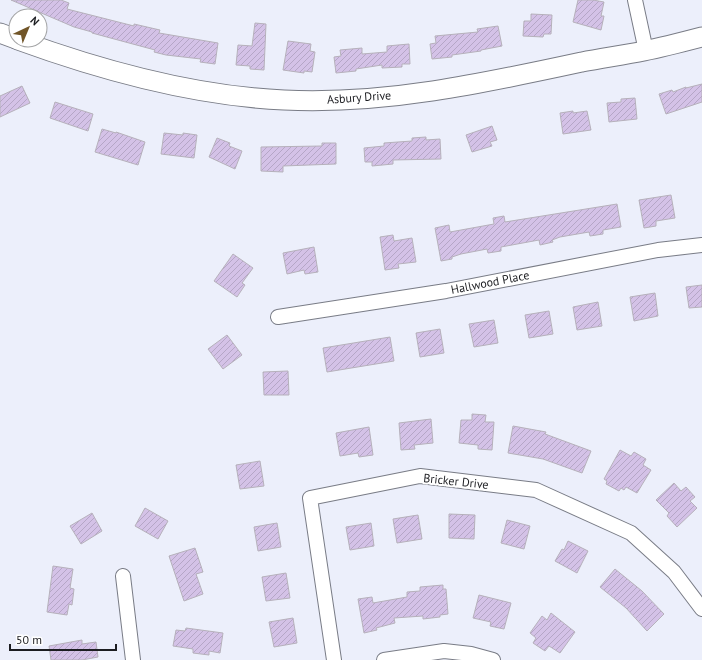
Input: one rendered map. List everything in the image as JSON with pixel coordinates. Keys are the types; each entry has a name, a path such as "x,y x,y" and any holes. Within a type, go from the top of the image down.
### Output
{"street":[{"path":"635,0 646,51"},
{"name":"Asbury Drive","path":"41,48 104,69 187,88 244,96 311,101 382,97 450,87 646,51 702,37"},
{"name":"Hallwood Place","path":"278,317 446,291 658,250 702,245"},
{"name":"Bricker Drive","path":"334,660 310,498 420,476 536,490 631,533 674,572 702,609"},
{"path":"123,576 133,660"},
{"path":"384,660 444,651 471,654 493,660"}],"building":[{"path":"11,0 61,0 69,3 67,9 134,26 134,24 160,30 159,33 218,43 215,64 200,62 201,59 154,52 155,50 74,27 48,16 48,8 30,8"},
{"path":"578,0 604,2 601,16 604,16 601,30 573,22"},
{"path":"531,14 552,15 551,34 544,34 543,37 523,36 524,21 531,21"},
{"path":"255,23 266,24 264,70 250,69 250,66 236,65 238,45 252,46"},
{"path":"498,26 502,46 481,51 452,55 452,57 432,59 430,44 436,43 435,36 478,32 477,29"},
{"path":"288,41 311,44 310,51 315,52 312,72 304,71 304,73 283,70"},
{"path":"409,44 410,64 402,64 402,67 382,68 382,65 356,69 356,71 336,73 334,57 341,56 340,50 362,48 362,54 387,52 387,46"},
{"path":"702,84 702,102 666,114 659,94 672,90 673,92 686,87"},
{"path":"22,86 30,103 0,117 0,96"},
{"path":"635,98 637,119 609,122 607,103 621,102 621,99"},
{"path":"55,102 93,114 88,131 50,118"},
{"path":"573,111 573,113 587,111 591,130 563,134 560,113"},
{"path":"492,126 497,140 490,142 492,146 472,152 466,135"},
{"path":"102,129 145,142 138,165 95,152"},
{"path":"164,133 197,135 194,158 161,154"},
{"path":"426,137 426,140 440,139 441,159 393,160 393,164 372,166 372,162 365,162 364,148 384,146 384,143 412,141 412,138"},
{"path":"217,138 230,143 229,146 242,151 235,169 209,157"},
{"path":"322,143 336,143 336,164 283,166 283,172 261,171 261,147 322,146"},
{"path":"671,195 675,218 656,221 656,226 644,228 639,200"},
{"path":"617,204 621,227 603,230 603,234 590,236 589,232 560,237 552,240 553,242 540,245 539,240 501,247 501,251 488,253 487,249 461,254 452,257 452,259 441,261 435,228 449,225 450,232 494,224 493,218 504,216 505,222"},
{"path":"393,235 394,241 412,238 416,262 398,264 399,268 385,270 380,237"},
{"path":"314,247 318,272 305,274 304,270 287,274 283,253"},
{"path":"233,254 253,268 242,283 245,285 237,297 214,281"},
{"path":"702,285 702,307 689,308 686,287"},
{"path":"655,293 658,316 634,321 630,297"},
{"path":"598,302 602,326 577,330 573,307"},
{"path":"549,311 553,334 529,338 525,315"},
{"path":"494,320 498,343 474,347 469,324"},
{"path":"440,329 444,353 420,357 416,333"},
{"path":"227,335 242,355 223,369 208,349"},
{"path":"390,337 394,361 327,372 323,348"},
{"path":"288,371 289,395 264,395 263,372"},
{"path":"472,414 486,415 485,422 494,422 492,450 478,449 478,445 459,443 461,420 472,420"},
{"path":"431,419 433,443 414,445 415,449 401,450 399,423"},
{"path":"513,426 546,432 545,434 591,451 582,473 543,459 508,453"},
{"path":"369,427 373,455 359,457 358,453 340,456 336,433"},
{"path":"620,450 631,456 634,452 646,459 643,465 651,470 637,493 626,487 624,490 621,488 619,491 606,484 607,481 604,479"},
{"path":"260,461 264,486 240,489 236,465"},
{"path":"674,483 681,491 686,487 695,497 690,501 697,508 677,527 667,516 669,513 656,500"},
{"path":"145,508 168,521 158,539 135,526"},
{"path":"92,513 102,531 81,544 70,526"},
{"path":"449,514 475,515 474,539 449,538"},
{"path":"418,515 422,539 397,543 393,519"},
{"path":"507,520 530,526 524,549 501,543"},
{"path":"277,523 281,547 258,551 254,527"},
{"path":"371,523 374,546 350,550 346,527"},
{"path":"568,541 588,551 577,573 555,561 562,549 564,550"},
{"path":"195,548 203,572 196,574 203,594 184,601 169,556"},
{"path":"53,566 73,569 70,588 74,589 72,605 69,604 67,615 47,612"},
{"path":"615,569 642,591 664,614 647,631 626,608 600,587"},
{"path":"286,573 290,598 266,601 262,577"},
{"path":"443,585 443,589 446,589 448,614 440,615 440,617 423,619 423,616 394,618 395,623 364,633 358,599 372,597 373,603 407,597 407,592 420,591 420,587"},
{"path":"479,595 511,603 504,629 490,626 491,622 473,618"},
{"path":"551,613 575,632 560,653 549,646 545,651 533,643 536,638 530,633 542,616 547,620"},
{"path":"293,618 297,643 274,647 269,622"},
{"path":"186,628 223,633 220,653 209,651 209,655 193,653 193,649 173,646 176,630 185,631"},
{"path":"82,640 82,644 96,642 98,657 82,660 51,660 49,646"}]}
